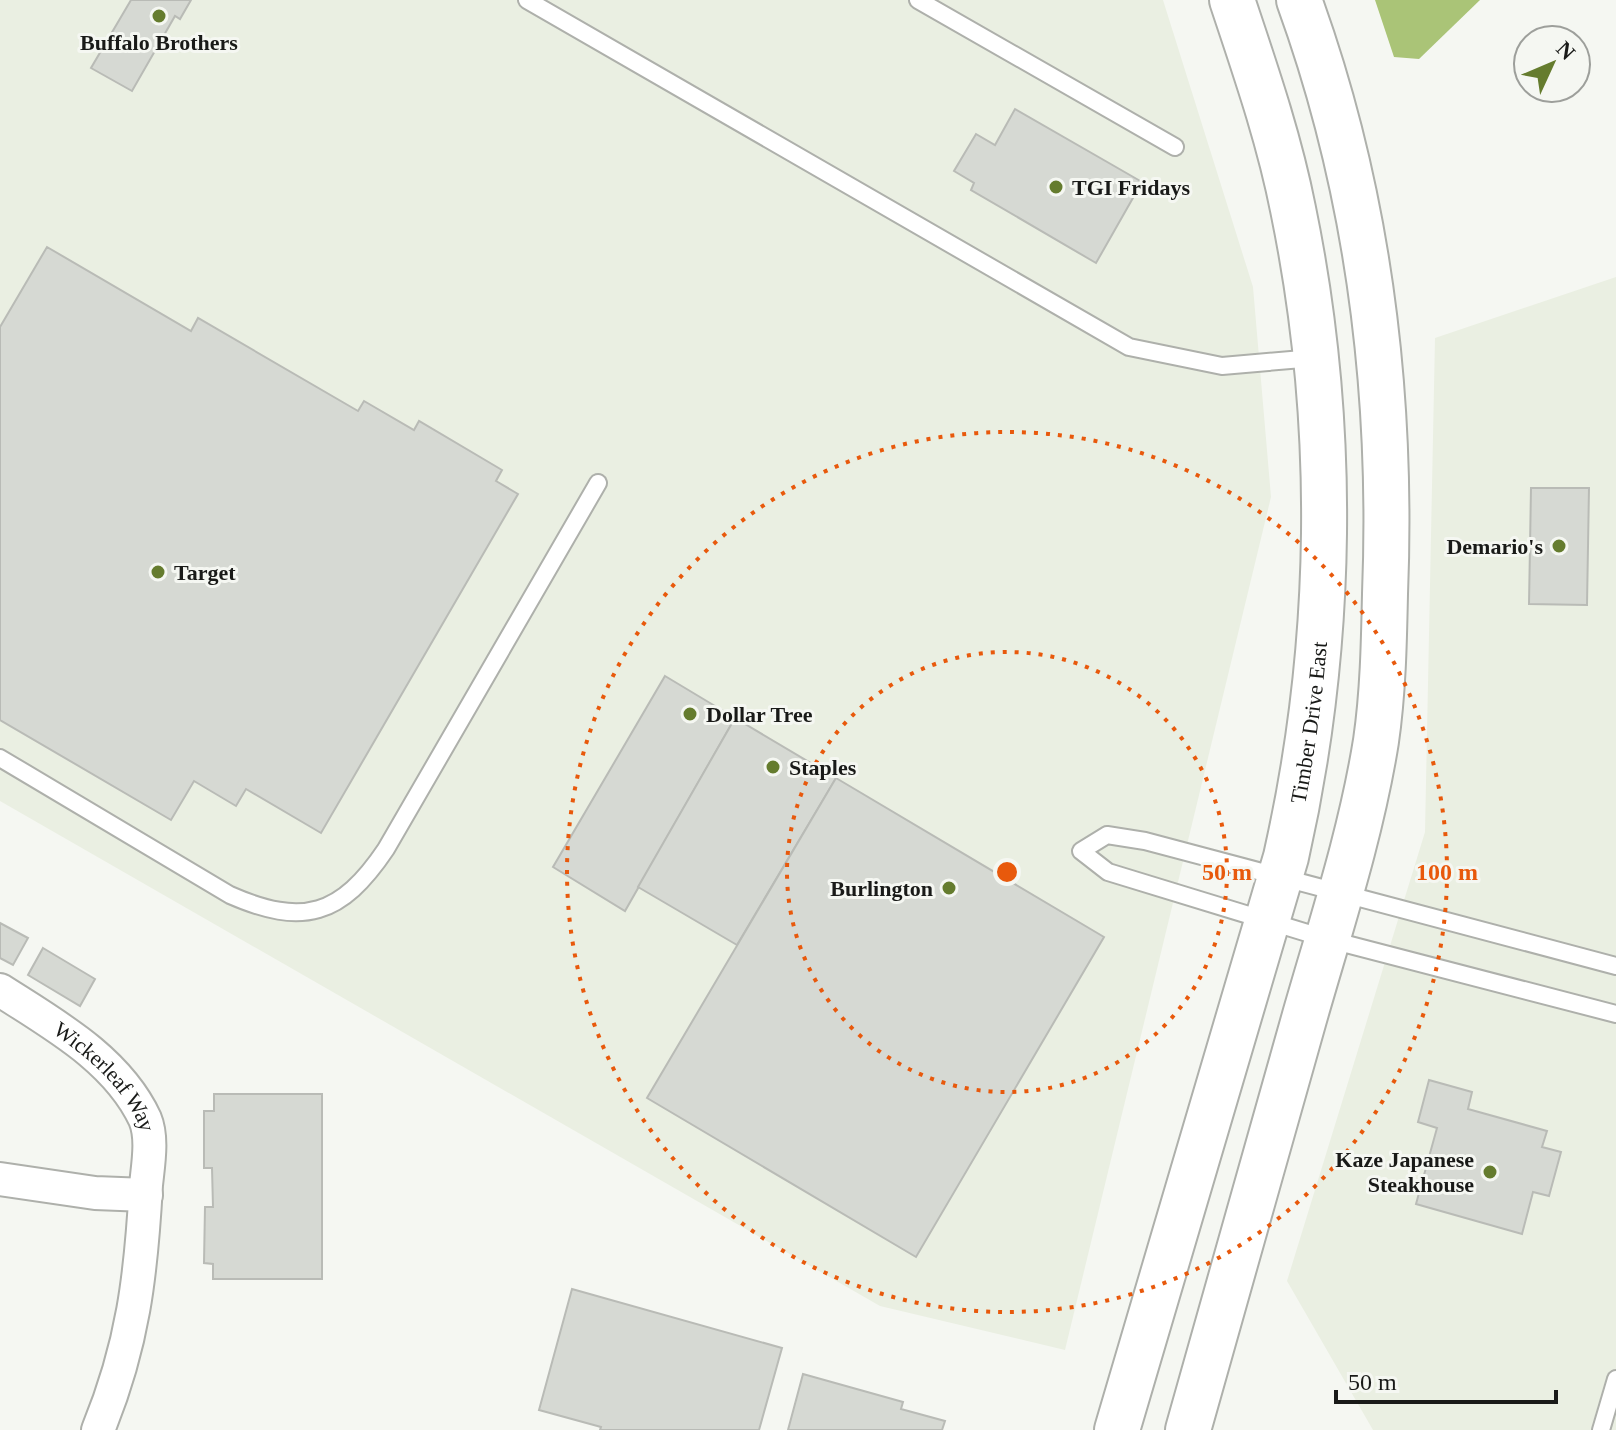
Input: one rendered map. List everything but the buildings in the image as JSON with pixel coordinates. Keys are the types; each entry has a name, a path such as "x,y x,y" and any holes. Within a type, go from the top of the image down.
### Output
{"street":[{"name":"Timber Drive East","path":"1117,1430 1281,875 1306,771 1321,639 1324,529 1316,358 1293,208 1268,107 1232,0"},
{"path":"1188,1430 1341,890 1376,740 1388,522 1384,408 1362,236 1344,150 1299,0"},
{"name":"Wickerleaf Way","path":"0,990 86,1048 115,1075 146,1122 142,1266 132,1330 98,1430"},
{"path":"0,1179 95,1193 146,1195"}],"lane":[{"path":"527,0 1129,347 1222,366 1316,358"},
{"path":"918,0 1175,147"},
{"path":"0,758 230,895 266,911 313,913 332,905 358,885 386,849 598,483"},
{"path":"1616,966 1341,890 1145,841 1107,835 1081,851 1108,872 1327,939 1616,1014"},
{"path":"1601,1430 1616,1379"}],"shaded area":[{"path":"0,0 1163,0 1253,287 1271,497 1065,1350 880,1306 0,801"},
{"path":"1375,0 1480,0 1419,59 1394,57"},
{"path":"1616,277 1616,1430 1373,1430 1287,1281 1425,832 1435,338"}],"place":[{"name":"Buffalo Brothers","path":"159,16"},
{"name":"TGI Fridays","path":"1056,187"},
{"name":"Demario's","path":"1559,546"},
{"name":"Target","path":"158,572"},
{"name":"Dollar Tree","path":"690,714"},
{"name":"Staples","path":"773,767"},
{"name":"Burlington","path":"949,888"},
{"name":"Kaze Japanese Steakhouse","path":"1490,1172"}]}
